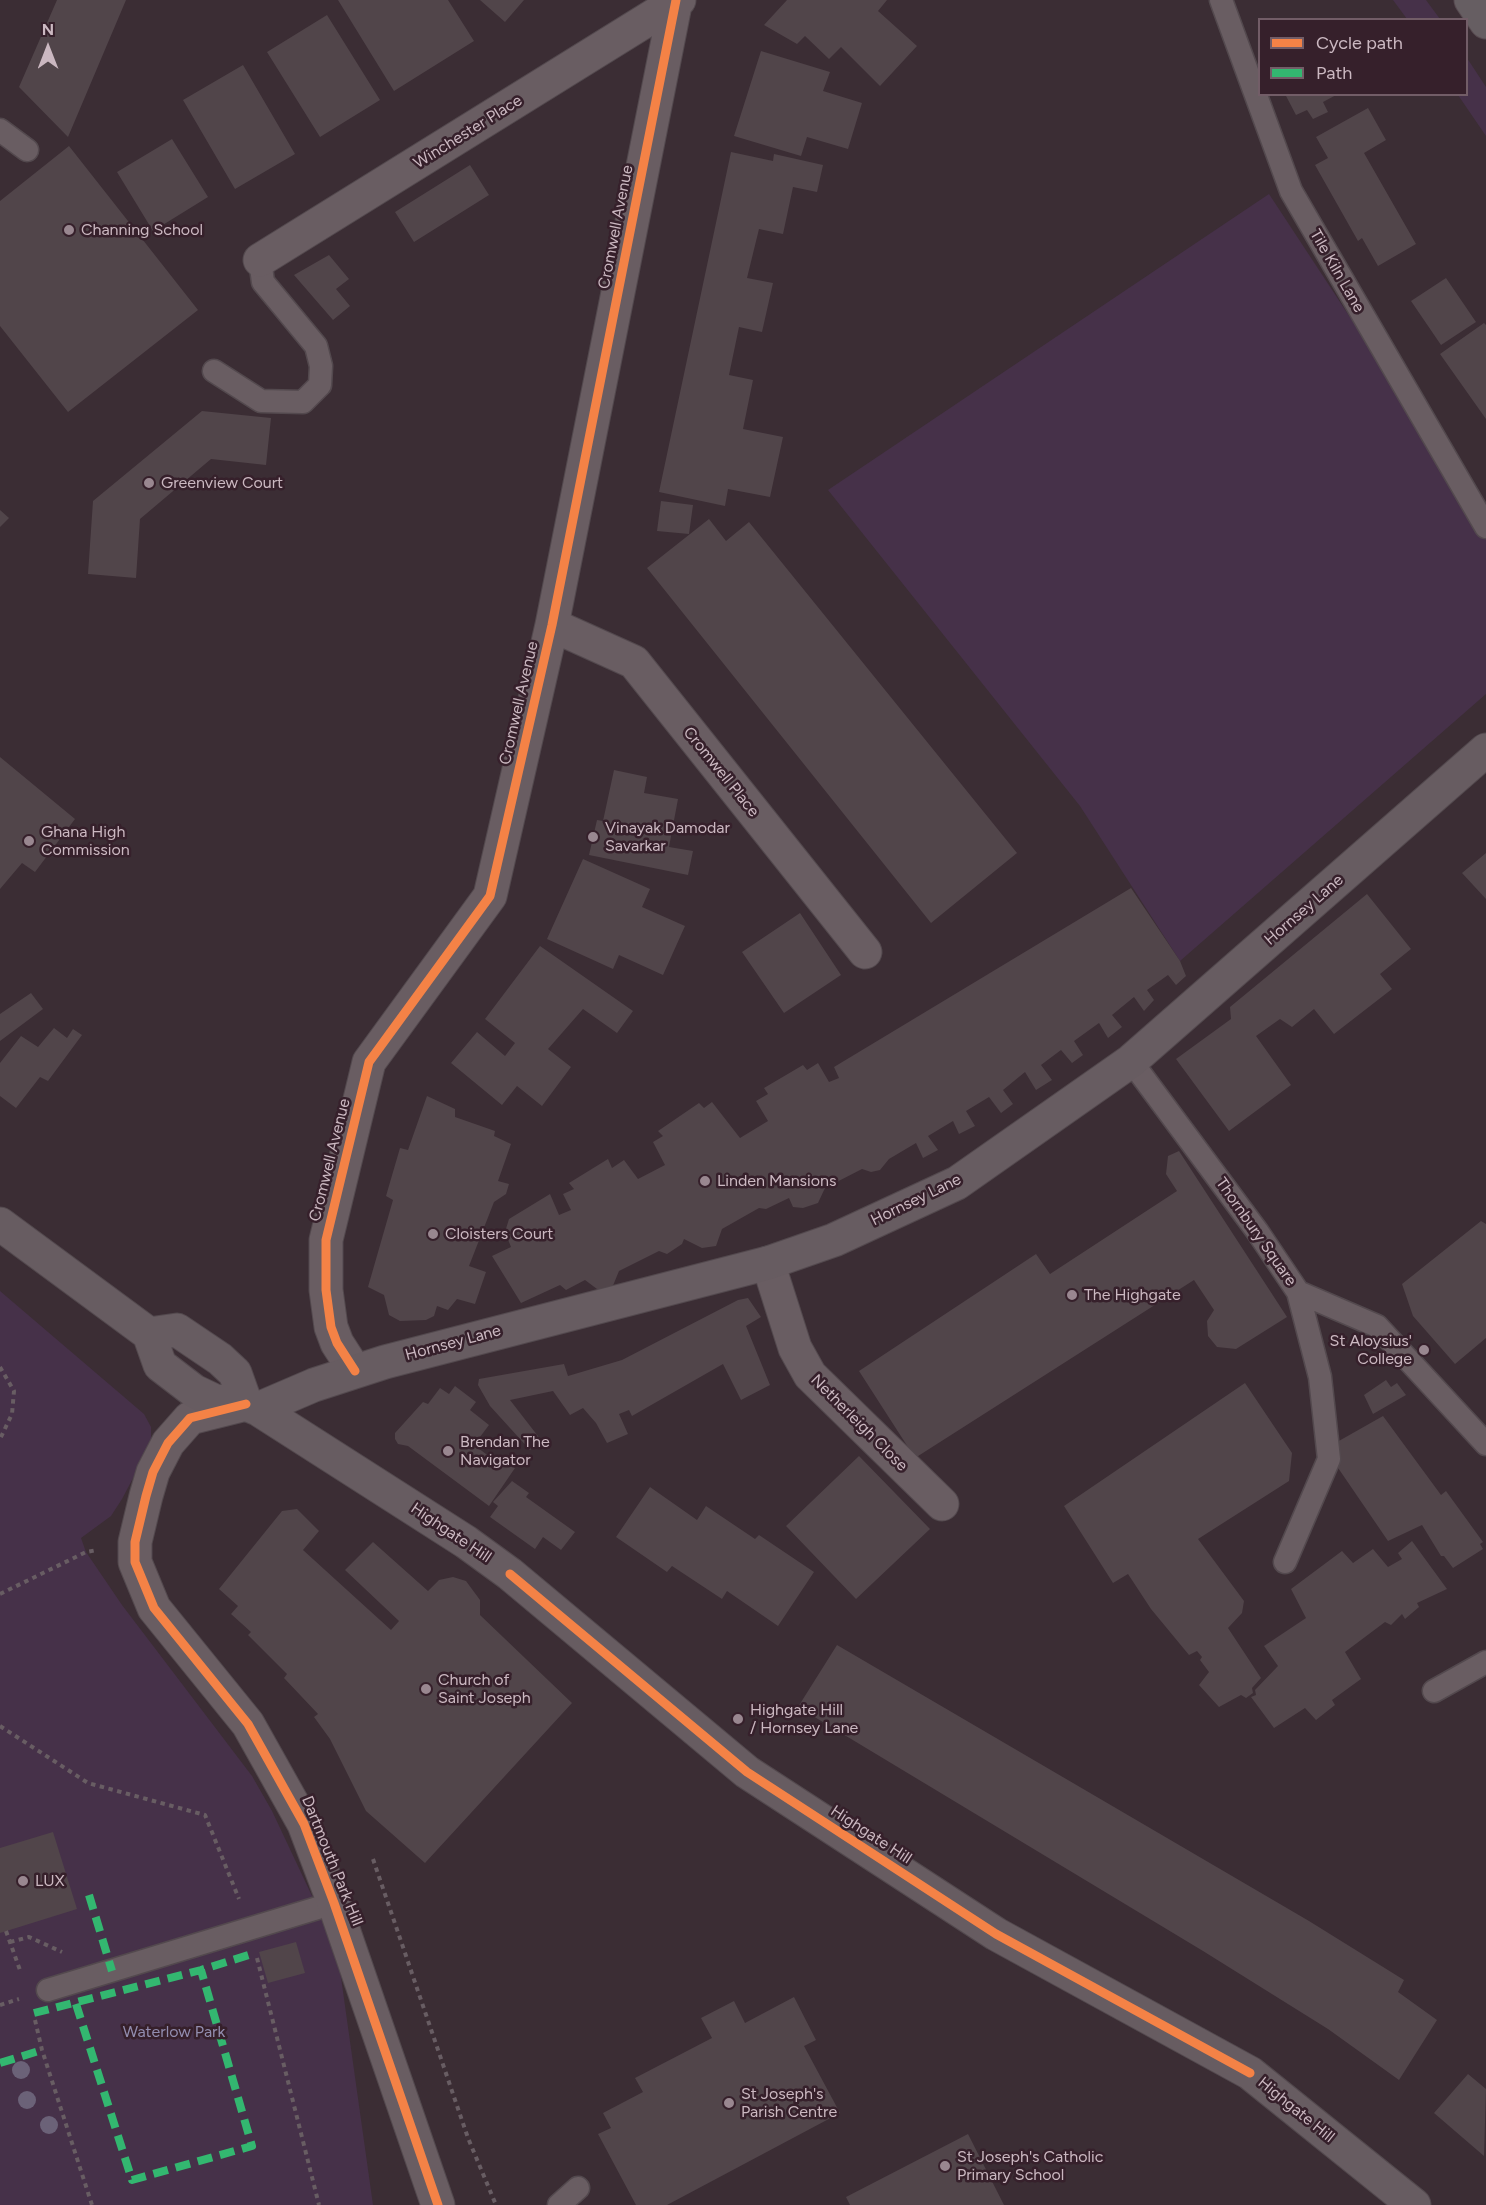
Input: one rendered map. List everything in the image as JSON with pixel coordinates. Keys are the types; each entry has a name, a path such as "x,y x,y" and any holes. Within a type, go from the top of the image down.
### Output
{"highway":[{"path":"1471,0 1486,22"}],"main road":[{"name":"Hornsey Lane","path":"252,1406 355,1371 475,1337 768,1263 834,1240 957,1183 1131,1061 1486,750"},
{"name":"Highgate Hill","path":"0,1224 148,1334 160,1365 174,1377 215,1401 252,1406 456,1536 510,1574 747,1772 996,1934 1250,2073 1414,2205"}],"street":[{"name":"Winchester Place","path":"260,260 677,1"},
{"name":"Cromwell Avenue","path":"355,1371 337,1342 331,1327 326,1290 326,1240 369,1062 490,896 552,625 677,1"},
{"name":"Cromwell Place","path":"552,625 634,662 865,952"},
{"name":"Netherleigh Close","path":"768,1263 795,1348 810,1376 942,1504"},
{"name":"Dartmouth Park Hill","path":"252,1406 190,1418 168,1443 153,1472 135,1542 135,1562 154,1608 248,1724 304,1824 334,1903 438,2205"}],"lane":[{"name":"Tile Kiln Lane","path":"1221,0 1291,191 1486,527"},
{"path":"0,130 27,150"},
{"path":"214,371 261,401 303,402 320,385 321,366 316,346 309,333 263,282 260,260"},
{"name":"Thornbury Square","path":"1131,1061 1257,1231 1298,1292 1320,1377 1329,1459 1285,1562"},
{"path":"1298,1292 1377,1326 1486,1444"},
{"path":"1434,1691 1486,1662"},
{"path":"39,1993 334,1903"},
{"path":"559,2205 579,2188"}],"path":[{"path":"0,1367 14,1391 12,1414 0,1439"},
{"path":"0,1594 86,1552 135,1542"},
{"path":"0,1726 88,1783 205,1815 250,1930 319,2205"},
{"path":"373,1859 468,2138 496,2205"},
{"path":"6,1931 16,1958"},
{"path":"0,2005 39,1993"},
{"path":"34,2013 42,2049 92,2205"}],"green space":[{"path":"1393,0 1426,0 1439,18 1406,18"},
{"path":"1468,60 1486,87 1486,136 1459,96 1468,96"},
{"path":"1269,194 1486,524 1486,694 1180,961 1080,806 828,490"},
{"name":"Waterlow Park","path":"0,1291 144,1414 151,1427 151,1444 122,1499 111,1516 81,1538 86,1552 122,1605 252,1776 272,1811 337,1949 373,2205 0,2205"}],"building":[{"path":"57,0 126,0 68,137 19,87"},
{"path":"338,0 448,0 474,41 394,91"},
{"path":"480,0 524,0 505,22"},
{"path":"787,0 887,0 878,11 917,46 880,86 841,47 829,59 805,36 797,44 764,25"},
{"path":"327,15 380,100 320,137 267,52"},
{"path":"761,51 830,72 823,91 862,103 848,149 807,137 801,156 734,136"},
{"path":"243,65 295,154 235,189 183,100"},
{"path":"1286,96 1334,96 1323,102 1328,112 1313,119 1307,110 1296,115"},
{"path":"1368,108 1386,140 1364,153 1416,244 1378,266 1362,238 1358,241 1315,165 1328,158 1316,137"},
{"path":"172,139 208,197 153,231 117,172"},
{"name":"Channing School","path":"69,146 198,310 68,412 0,326 0,201"},
{"path":"731,152 773,161 774,154 823,165 817,192 793,187 783,234 759,229 747,278 773,283 762,332 739,327 729,375 753,380 743,429 783,437 770,497 728,489 725,506 659,492"},
{"path":"470,165 489,195 414,242 395,212"},
{"path":"329,255 349,279 336,289 350,306 333,320 294,275"},
{"path":"1446,278 1476,322 1441,345 1411,301"},
{"path":"1484,323 1486,325 1486,419 1440,354"},
{"name":"Greenview Court","path":"202,411 271,418 266,465 211,459 140,519 136,578 88,574 93,501"},
{"path":"661,501 693,505 689,534 657,531"},
{"path":"0,510 9,518 0,527"},
{"path":"709,519 726,541 749,522 1017,853 931,923 647,568"},
{"name":"Ghana High Commission","path":"0,757 75,819 35,872 22,863 0,889"},
{"path":"614,770 647,777 644,793 678,799 669,847 693,851 688,875 589,855 597,820 603,821"},
{"path":"1486,853 1486,899 1462,873"},
{"path":"583,859 650,889 642,907 685,926 663,975 619,955 613,969 547,939"},
{"path":"1131,888 1180,961 1186,976 1176,985 1168,975 1147,990 1154,1000 1144,1011 1134,997 1112,1015 1122,1027 1108,1038 1099,1023 1074,1041 1083,1055 1072,1063 1061,1050 1041,1065 1052,1080 1036,1090 1025,1072 1003,1090 1013,1104 1001,1113 989,1097 966,1111 975,1126 959,1134 953,1121 928,1136 938,1150 923,1158 916,1143 889,1159 880,1170 871,1172 862,1169 825,1188 818,1203 803,1208 793,1207 789,1198 766,1209 759,1208 722,1229 716,1246 702,1248 684,1239 682,1244 667,1254 659,1251 619,1271 612,1288 601,1292 585,1280 566,1290 560,1285 521,1303 492,1256 511,1247 505,1232 509,1219 550,1194 559,1215 571,1210 563,1194 574,1189 569,1183 608,1159 612,1168 624,1160 638,1179 665,1165 653,1142 663,1136 658,1131 699,1103 704,1108 712,1102 740,1138 768,1121 756,1101 768,1094 764,1088 803,1065 807,1070 818,1063 829,1082 839,1078 834,1067"},
{"path":"1367,894 1411,949 1380,974 1392,989 1334,1034 1314,1009 1292,1027 1280,1019 1256,1036 1291,1085 1229,1131 1176,1059 1231,1019 1230,1007"},
{"path":"800,913 841,975 784,1013 742,952"},
{"path":"540,946 633,1011 617,1033 583,1009 548,1049 571,1067 542,1106 517,1086 502,1105 451,1063 477,1032 505,1056 515,1043 485,1019"},
{"path":"31,993 43,1009 0,1041 0,1014"},
{"path":"54,1028 67,1038 73,1029 82,1035 48,1081 40,1077 16,1108 0,1096 0,1063 21,1036 38,1047"},
{"name":"Cloisters Court","path":"427,1096 455,1109 455,1117 495,1131 494,1136 511,1144 498,1181 509,1184 506,1194 494,1202 469,1266 486,1272 475,1304 457,1299 448,1310 437,1306 434,1316 426,1320 400,1321 389,1315 384,1295 368,1287 393,1200 386,1196 400,1148 408,1150"},
{"name":"The Highgate","path":"1179,1151 1287,1317 1236,1349 1217,1347 1208,1336 1207,1321 1214,1310 1194,1280 915,1458 859,1371 1036,1254 1050,1274 1177,1191 1166,1174 1168,1156"},
{"path":"1481,1221 1486,1224 1486,1338 1455,1364 1413,1316 1402,1284"},
{"path":"748,1298 761,1317 746,1326 770,1385 741,1400 723,1364 632,1416 629,1410 619,1414 628,1434 607,1443 596,1423 583,1408 570,1415 553,1391 510,1400 541,1440 530,1450 490,1406 478,1385 479,1379 564,1364 568,1376 622,1360 738,1300"},
{"path":"1386,1380 1391,1387 1397,1383 1406,1395 1373,1414 1364,1395"},
{"path":"1245,1383 1292,1453 1289,1481 1198,1539 1244,1601 1242,1613 1228,1628 1261,1678 1252,1688 1253,1693 1246,1698 1241,1695 1219,1707 1199,1685 1209,1672 1200,1660 1202,1657 1197,1651 1189,1655 1151,1609 1128,1574 1113,1583 1064,1506"},
{"name":"Brendan The Navigator","path":"455,1386 476,1402 470,1410 489,1425 474,1445 494,1460 497,1456 515,1468 489,1506 408,1446 398,1444 395,1439 395,1433 423,1402 428,1404 440,1388 449,1394"},
{"path":"1383,1416 1441,1495 1446,1491 1483,1542 1480,1544 1483,1549 1453,1568 1444,1556 1441,1556 1422,1525 1388,1541 1334,1462 1330,1446"},
{"path":"859,1456 930,1529 856,1599 786,1526"},
{"path":"512,1481 529,1493 526,1497 575,1532 561,1550 543,1537 535,1549 490,1517 498,1506 493,1502"},
{"path":"650,1487 697,1520 706,1506 755,1539 759,1535 814,1572 778,1626 727,1591 722,1599 672,1566 667,1572 616,1537"},
{"name":"Church of Saint Joseph","path":"297,1509 319,1531 303,1550 391,1630 399,1621 345,1570 373,1542 428,1591 439,1580 453,1577 466,1581 480,1600 480,1615 572,1703 425,1863 366,1811 330,1739 314,1717 318,1714 284,1678 287,1674 248,1635 251,1632 231,1614 238,1606 219,1589 282,1511"},
{"path":"1412,1541 1447,1589 1417,1603 1419,1607 1405,1619 1402,1614 1391,1625 1385,1622 1345,1652 1361,1679 1332,1700 1335,1705 1316,1720 1305,1708 1274,1728 1251,1697 1256,1695 1255,1690 1278,1666 1264,1646 1306,1618 1291,1589 1342,1551 1353,1563 1373,1549 1388,1567 1402,1559 1398,1553"},
{"path":"837,1645 1309,1921 1404,1980 1398,1992 1437,2020 1399,2080 1328,2029 1203,1951 798,1707"},
{"path":"53,1832 77,1909 0,1933 0,1848"},
{"path":"296,1942 305,1973 268,1983 259,1952"},
{"name":"St Joseph's Parish Centre","path":"794,1997 816,2040 804,2046 840,2113 667,2205 636,2205 598,2134 611,2128 603,2113 643,2092 635,2078 712,2038 701,2018 734,2001 745,2023"},
{"path":"1468,2074 1486,2089 1484,2156 1434,2113"},
{"name":"St Joseph's Catholic Primary School","path":"968,2134 1004,2205 850,2205 846,2197"}],"marked path":[{"path":"89,1895 112,1971"},
{"path":"34,2013 201,1970 255,1953"},
{"path":"76,2004 132,2180 252,2146 201,1970"},
{"path":"0,2063 42,2050"}],"cycle path":[{"path":"355,1371 337,1343 331,1327 326,1290 326,1240 369,1062 490,896 552,625 676,0"},
{"path":"246,1404 190,1418 168,1443 153,1472 146,1496 135,1542 135,1562 154,1608 248,1724 304,1824 334,1903 438,2205"},
{"path":"510,1574 747,1772 996,1934 1250,2073"}],"place":[{"name":"Channing School","path":"69,230"},
{"name":"Greenview Court","path":"149,483"},
{"name":"Vinayak Damodar Savarkar","path":"593,837"},
{"name":"Ghana High Commission","path":"29,841"},
{"name":"Linden Mansions","path":"705,1181"},
{"name":"Cloisters Court","path":"433,1234"},
{"name":"The Highgate","path":"1072,1295"},
{"name":"St Aloysius' College","path":"1424,1350"},
{"name":"Brendan The Navigator","path":"448,1451"},
{"name":"Church of Saint Joseph","path":"426,1689"},
{"name":"Highgate Hill / Hornsey Lane","path":"738,1719"},
{"name":"LUX","path":"23,1881"},
{"name":"St Joseph's Parish Centre","path":"729,2103"},
{"name":"St Joseph's Catholic Primary School","path":"945,2166"}]}
